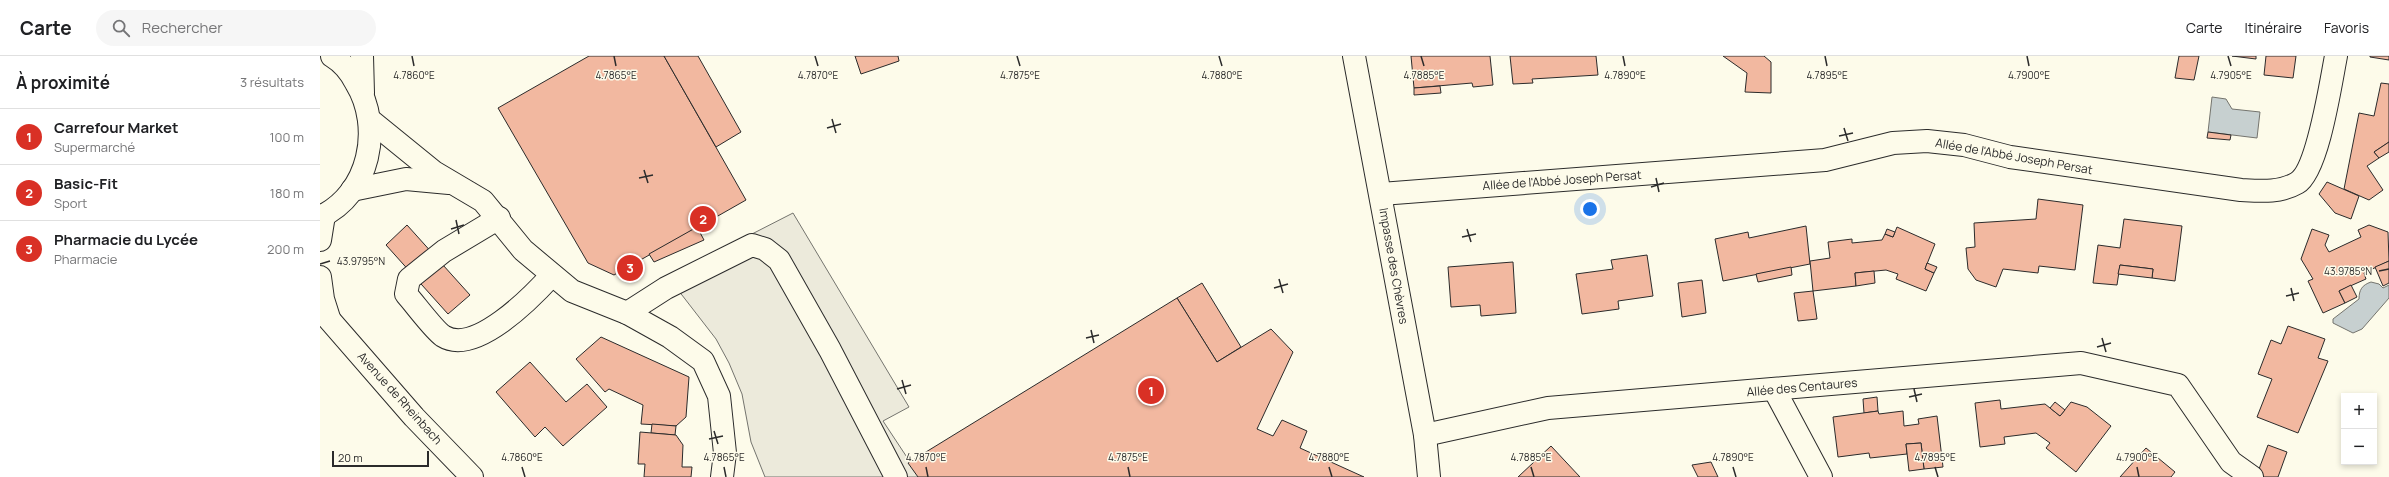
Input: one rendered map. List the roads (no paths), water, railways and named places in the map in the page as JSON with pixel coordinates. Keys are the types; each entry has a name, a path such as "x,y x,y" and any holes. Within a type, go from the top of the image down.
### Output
{"street":[{"path":"332,56 351,74 363,94"},
{"path":"320,240 322,216 339,204 352,190 364,169 369,151 370,120 363,94 362,56"},
{"name":"Impasse des Chèvres","path":"1354,56 1425,434 1429,477"},
{"name":"Allée de l'Abbé Joseph Persat","path":"1381,194 1825,160 1893,143 1928,141 1964,145 2010,157 2179,182 2241,190 2275,191 2299,183 2312,160 2322,132 2336,56"},
{"path":"370,120 434,172 483,200 499,218 523,250 572,291 627,313 670,337 703,361 719,396 725,453 722,477"},
{"path":"352,190 406,179 454,184"},
{"path":"499,218 444,251 409,279 406,294 443,336 462,340 483,334 534,296 552,275"},
{"path":"627,313 666,288 752,245 765,248 778,260 830,350 896,477"},
{"name":"Avenue de Rheinbach","path":"320,277 325,314 414,417 472,477"},
{"name":"Allée des Centaures","path":"1425,434 1548,408 2081,363 2178,385 2231,462 2252,477"},
{"path":"1774,389 1821,477"}],"place":[{"name":"Basic-Fit","path":"703,219"},
{"name":"Pharmacie du Lycée","path":"630,268"},
{"name":"Carrefour Market","path":"1151,391"}]}
